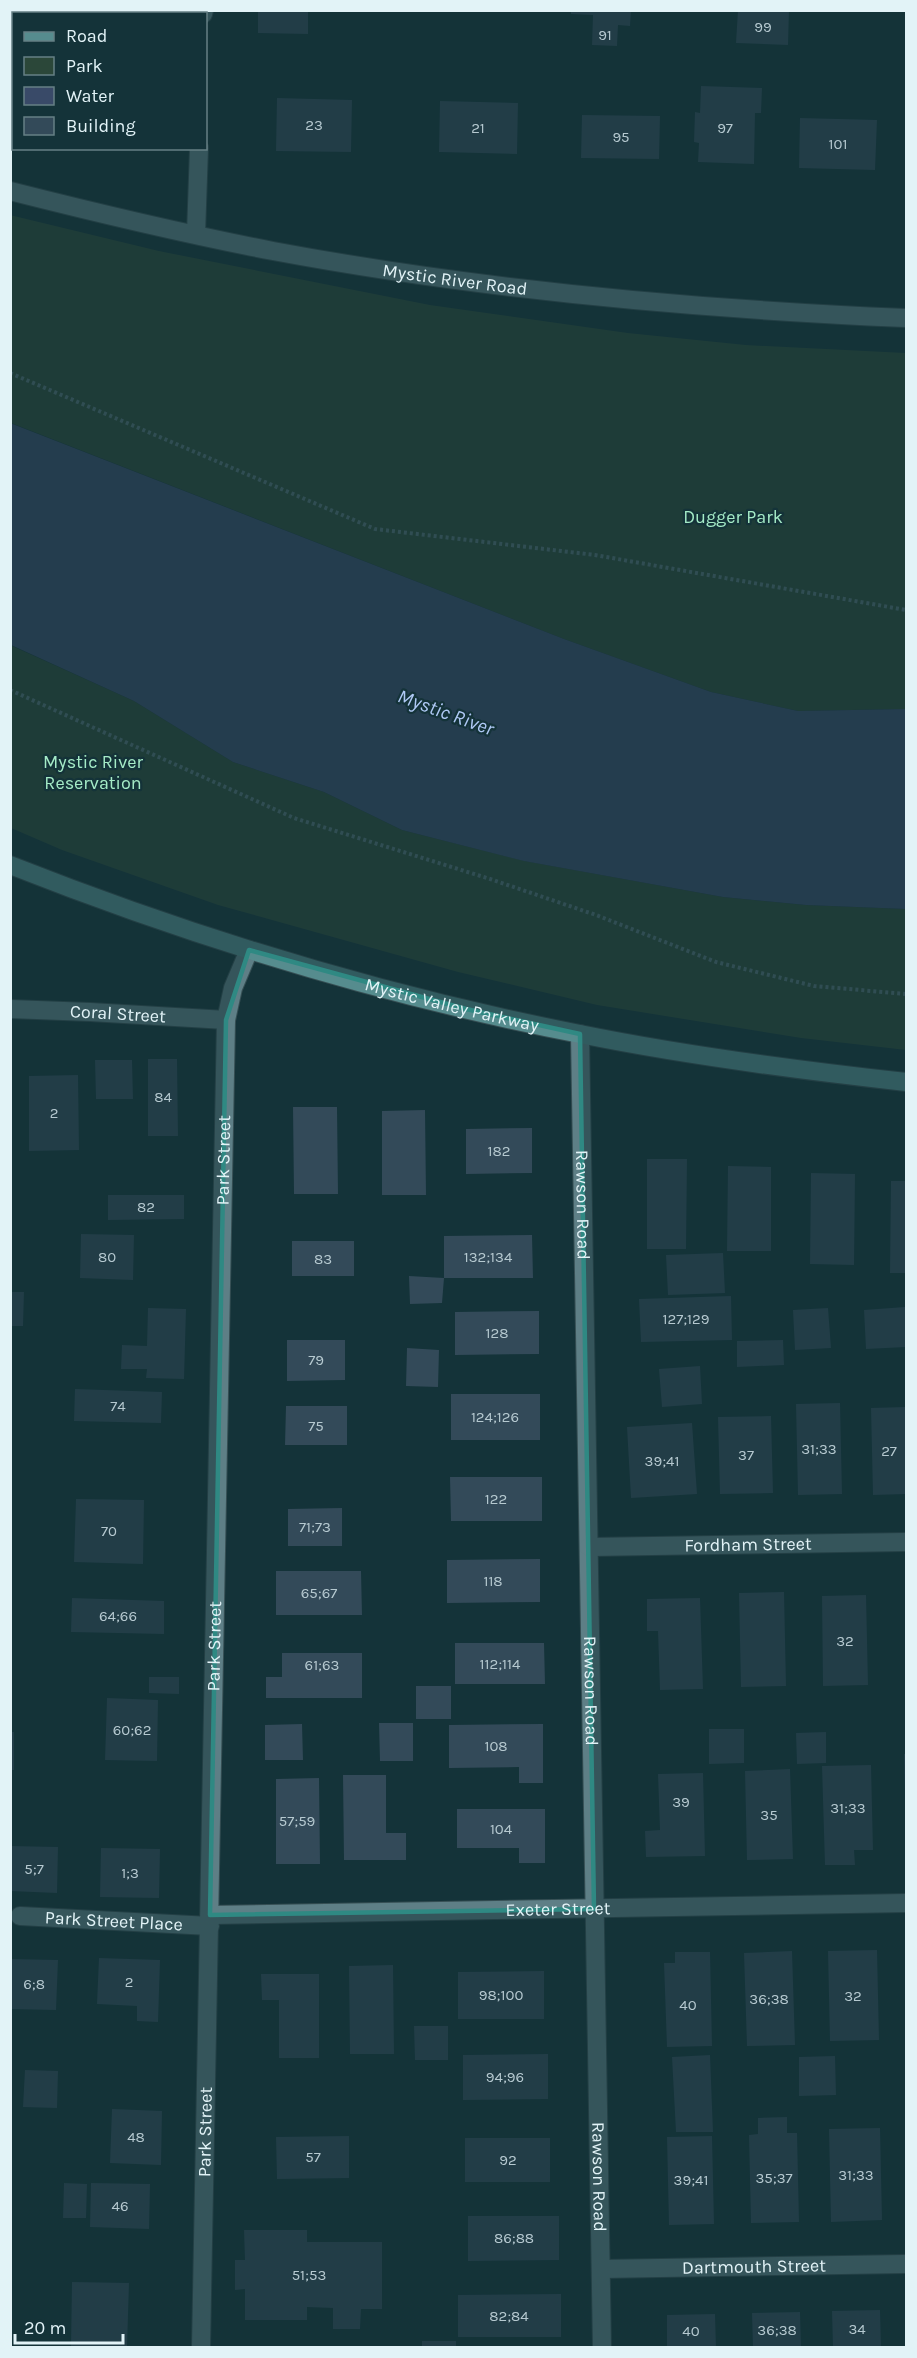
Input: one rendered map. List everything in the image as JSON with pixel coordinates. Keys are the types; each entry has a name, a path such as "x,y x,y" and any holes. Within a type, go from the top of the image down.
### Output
{"main road":[{"name":"Mystic Valley Parkway","path":"10,865 164,922 249,950 466,1009 580,1035 717,1059 906,1082"}],"street":[{"path":"196,234 199,150"},
{"name":"Mystic River Road","path":"10,191 196,234 350,264 627,300 780,312 906,318"},
{"name":"Park Street","path":"201,2348 226,1020 233,988 249,950"},
{"name":"Coral Street","path":"10,1009 226,1020"},
{"name":"Rawson Road","path":"580,1035 602,2348"},
{"name":"Fordham Street","path":"589,1547 906,1542"},
{"name":"Exeter Street","path":"210,1921 594,1909 906,1903"},
{"name":"Park Street Place","path":"20,1916 210,1921"},
{"name":"Dartmouth Street","path":"601,2269 906,2264"}],"path":[{"path":"10,373 375,528 595,555 906,610"},
{"path":"10,690 294,818 487,878 596,915 716,962 814,986 906,994"}],"highlighted area":[{"path":"249,950 466,1009 580,1034 594,1909 210,1915 226,1020"}],"green space":[{"name":"Dugger Park","path":"10,215 159,251 430,305 628,333 746,345 906,353 906,709 798,711 711,692 564,639 11,423"},
{"name":"Mystic River Reservation","path":"10,645 134,701 233,762 324,792 402,830 525,861 723,897 806,905 906,909 906,1050 801,1038 597,1005 458,972 218,905 62,850 11,828"}],"water":[{"name":"Mystic River","path":"10,423 564,639 711,692 798,711 906,709 906,909 806,905 723,897 524,861 402,830 324,792 233,762 134,701 11,645"}],"building":[{"path":"98,10 147,10 147,12 98,12"},
{"path":"258,10 308,10 308,34 258,33"},
{"path":"571,10 631,10 630,26 618,25 617,46 592,45 593,15 571,14"},
{"path":"738,10 789,10 788,45 736,43"},
{"path":"701,86 762,88 761,113 755,113 754,164 698,162 699,143 694,142 695,112 700,113"},
{"path":"277,98 352,100 351,152 276,151"},
{"path":"440,101 518,103 517,154 439,152"},
{"path":"582,115 660,116 659,159 581,158"},
{"path":"800,118 877,120 875,170 799,168"},
{"path":"148,1059 177,1059 178,1136 148,1136"},
{"path":"95,1060 132,1060 133,1099 96,1099"},
{"path":"78,1075 79,1150 29,1151 29,1076"},
{"path":"293,1107 337,1107 338,1194 294,1194"},
{"path":"425,1110 426,1195 382,1195 382,1111"},
{"path":"532,1128 532,1173 466,1174 466,1129"},
{"path":"647,1159 687,1159 686,1249 647,1249"},
{"path":"728,1166 771,1167 771,1251 727,1251"},
{"path":"811,1173 855,1174 854,1265 810,1264"},
{"path":"891,1181 906,1181 906,1273 890,1273"},
{"path":"108,1195 184,1195 184,1219 108,1220"},
{"path":"81,1234 134,1235 133,1280 80,1278"},
{"path":"532,1235 533,1278 444,1278 444,1236"},
{"path":"292,1241 354,1241 354,1276 292,1276"},
{"path":"723,1253 725,1293 668,1295 666,1255"},
{"path":"409,1276 444,1278 442,1303 410,1304"},
{"path":"10,1292 24,1292 23,1326 10,1326"},
{"path":"731,1296 732,1340 641,1342 639,1299"},
{"path":"905,1307 906,1347 866,1349 864,1310"},
{"path":"148,1308 186,1309 184,1379 146,1378 147,1369 121,1369 122,1345 147,1346"},
{"path":"828,1308 831,1348 795,1350 793,1310"},
{"path":"539,1311 539,1354 455,1355 455,1312"},
{"path":"287,1340 345,1340 345,1380 287,1381"},
{"path":"783,1340 784,1365 737,1367 737,1341"},
{"path":"407,1348 439,1350 438,1387 406,1386"},
{"path":"700,1366 702,1404 662,1407 659,1369"},
{"path":"75,1389 162,1392 161,1423 74,1421"},
{"path":"451,1394 540,1394 540,1440 451,1440"},
{"path":"840,1403 842,1494 798,1495 796,1404"},
{"path":"286,1406 347,1406 347,1445 285,1445"},
{"path":"906,1407 906,1494 873,1495 871,1408"},
{"path":"771,1416 773,1493 720,1494 718,1417"},
{"path":"692,1423 697,1494 631,1498 627,1427"},
{"path":"450,1477 542,1477 542,1521 451,1521"},
{"path":"76,1499 144,1500 143,1564 74,1562"},
{"path":"342,1508 342,1546 288,1546 288,1509"},
{"path":"540,1559 540,1602 447,1603 447,1560"},
{"path":"276,1571 361,1571 362,1615 276,1615"},
{"path":"784,1592 786,1686 741,1687 739,1593"},
{"path":"866,1595 868,1685 823,1686 822,1596"},
{"path":"72,1598 164,1601 164,1634 71,1632"},
{"path":"700,1598 703,1689 660,1690 658,1631 647,1631 647,1599"},
{"path":"455,1643 544,1643 545,1684 455,1684"},
{"path":"282,1653 362,1653 362,1698 266,1698 266,1677 282,1677"},
{"path":"149,1677 179,1677 179,1694 149,1693"},
{"path":"416,1686 451,1686 451,1719 416,1719"},
{"path":"107,1698 158,1700 157,1761 105,1760"},
{"path":"379,1723 413,1723 413,1761 380,1761"},
{"path":"302,1724 303,1760 265,1760 265,1725"},
{"path":"543,1724 543,1783 519,1783 519,1767 449,1768 449,1725"},
{"path":"709,1729 744,1729 744,1763 709,1764"},
{"path":"10,1732 14,1732 14,1770 10,1770"},
{"path":"826,1732 826,1763 797,1764 796,1733"},
{"path":"904,1754 906,1754 906,1791 905,1791"},
{"path":"871,1765 873,1850 854,1850 855,1865 825,1865 822,1766"},
{"path":"790,1769 793,1859 747,1860 745,1771"},
{"path":"703,1773 705,1856 646,1857 645,1831 660,1830 658,1774"},
{"path":"343,1775 386,1775 386,1833 406,1833 406,1860 344,1860"},
{"path":"319,1778 320,1864 276,1864 276,1779"},
{"path":"457,1809 545,1809 545,1863 519,1863 519,1848 457,1848"},
{"path":"10,1846 58,1847 57,1893 10,1891"},
{"path":"101,1848 160,1849 159,1898 100,1897"},
{"path":"877,1950 879,2040 830,2041 828,1951"},
{"path":"792,1951 795,2045 747,2046 744,1953"},
{"path":"675,1952 710,1952 712,2046 667,2047 664,1963 675,1963"},
{"path":"99,1958 160,1960 158,2022 137,2021 137,2006 97,2004"},
{"path":"10,1959 58,1960 56,2010 10,2009"},
{"path":"393,1965 394,2054 350,2054 349,1966"},
{"path":"544,1971 544,2019 458,2019 458,1972"},
{"path":"261,1974 319,1974 319,2058 279,2058 279,2000 262,2000"},
{"path":"414,2026 448,2026 448,2060 415,2060"},
{"path":"548,2054 548,2099 463,2100 463,2055"},
{"path":"710,2055 713,2132 676,2132 672,2057"},
{"path":"835,2056 836,2095 799,2096 799,2057"},
{"path":"25,2070 58,2071 57,2108 23,2107"},
{"path":"112,2109 162,2111 161,2165 110,2163"},
{"path":"787,2117 787,2133 797,2133 799,2222 751,2223 749,2135 758,2134 758,2118"},
{"path":"880,2128 882,2220 831,2222 829,2129"},
{"path":"349,2136 349,2178 277,2179 276,2137"},
{"path":"712,2136 714,2224 669,2225 667,2137"},
{"path":"465,2138 550,2138 550,2182 465,2182"},
{"path":"64,2183 87,2184 86,2218 63,2218"},
{"path":"91,2183 150,2184 149,2229 90,2227"},
{"path":"468,2216 559,2216 559,2260 468,2261"},
{"path":"244,2230 307,2230 307,2242 382,2242 382,2309 361,2309 360,2329 333,2329 333,2308 307,2307 307,2320 245,2320 245,2289 235,2290 235,2260 245,2260"},
{"path":"72,2282 129,2283 127,2347 71,2346"},
{"path":"561,2294 561,2337 458,2337 458,2295"},
{"path":"880,2310 881,2348 833,2348 832,2311"},
{"path":"800,2312 801,2348 753,2348 752,2313"},
{"path":"715,2314 716,2348 667,2348 667,2315"},
{"path":"422,2341 456,2341 456,2348 422,2348"}]}
